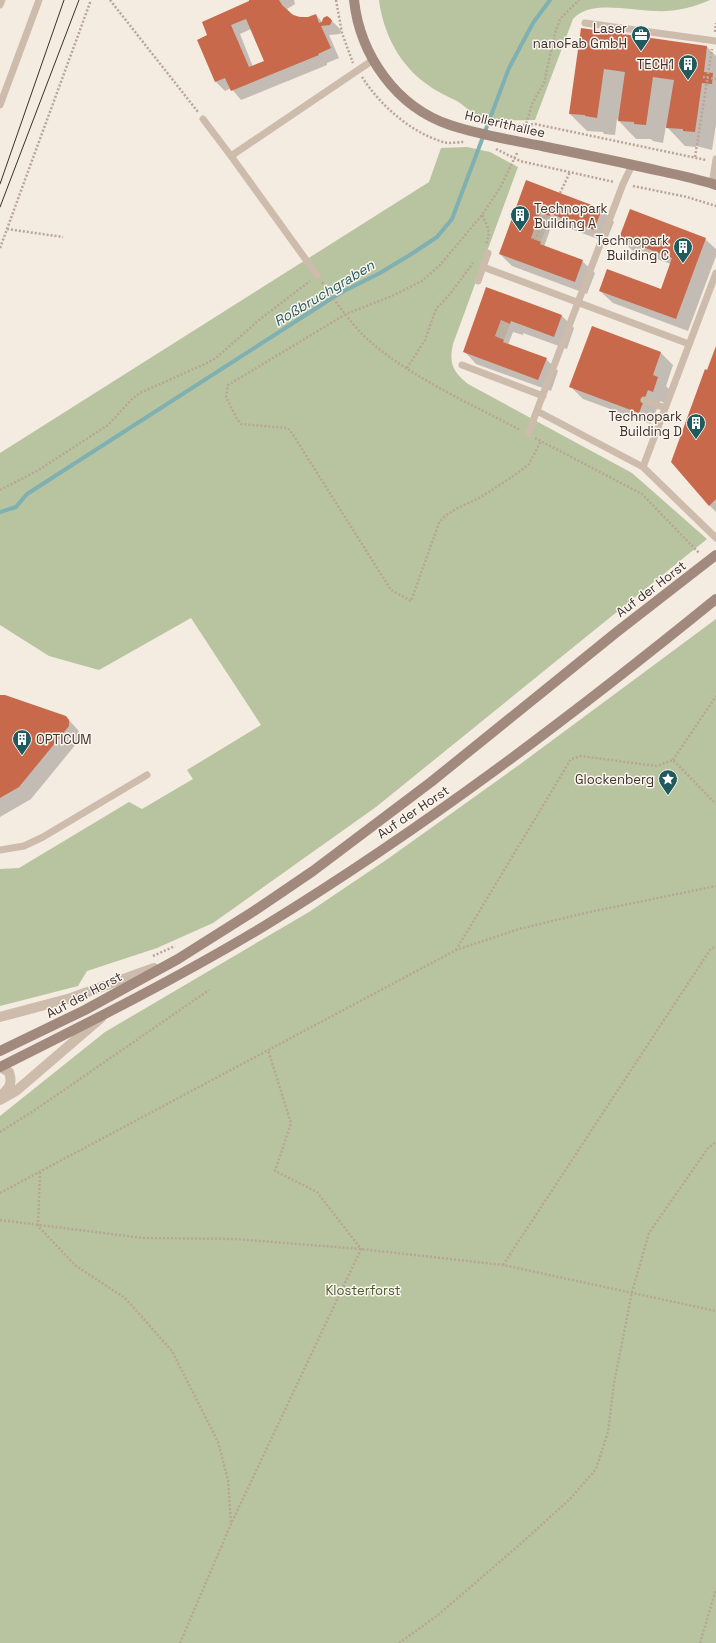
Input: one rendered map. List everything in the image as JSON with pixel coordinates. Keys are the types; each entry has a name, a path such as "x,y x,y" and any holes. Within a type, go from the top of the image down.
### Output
{"street":[{"name":"Hollerithallee","path":"354,0 359,27 373,60 392,86 413,105 433,118 450,125 484,134 714,184"},
{"name":"Auf der Horst","path":"0,1051 85,1010 178,959 267,902 369,831 432,782 618,631 716,555"},
{"name":"Auf der Horst","path":"0,1067 104,1016 185,972 265,926 324,888 450,804 633,666 716,599"},
{"name":"Auf der Horst","path":"0,1016 71,998 119,982 178,959"},
{"name":"Auf der Horst","path":"0,1100 16,1091 104,1016"},
{"name":"Auf der Horst","path":"0,1067 9,1072 12,1080 9,1088 0,1097"}],"lane":[{"path":"0,6 2,0"},
{"path":"0,105 39,0"},
{"path":"585,23 715,41"},
{"path":"231,156 373,60"},
{"path":"203,119 317,275"},
{"path":"714,184 716,161"},
{"path":"528,434 623,184 632,165"},
{"path":"478,281 483,267 486,250"},
{"path":"483,267 689,344"},
{"path":"643,467 716,273"},
{"path":"462,365 542,396"},
{"path":"644,400 665,408"},
{"path":"537,411 643,467 716,538"},
{"path":"0,850 24,846 43,837 147,775"}],"path":[{"path":"0,248 91,0"},
{"path":"110,0 203,119"},
{"path":"526,125 532,104 544,83 548,72 555,33 560,19 579,0"},
{"path":"695,157 707,78 715,41 716,23"},
{"path":"703,77 716,79"},
{"path":"501,126 535,124 716,161"},
{"path":"493,148 514,159 687,197 716,206"},
{"path":"514,159 500,188 482,215 440,265 422,281 392,296 346,314 228,385 226,397 241,424 287,428 290,430 390,590 411,601 442,518 478,498 530,464 541,440"},
{"path":"560,193 570,172"},
{"path":"535,240 545,214"},
{"path":"482,215 488,226 490,234 486,250"},
{"path":"540,226 546,229"},
{"path":"7,229 63,237"},
{"path":"532,235 536,236"},
{"path":"407,368 425,340 436,309 450,294 477,259"},
{"path":"0,490 37,471 108,425 132,399 140,393 216,358 259,320 317,275"},
{"path":"328,291 364,336 382,352 436,385 642,494 699,553 704,550"},
{"path":"456,950 571,759 581,756 656,766 673,760 716,696"},
{"path":"673,760 716,804"},
{"path":"0,1193 456,950 520,929 585,913 716,886"},
{"path":"148,958 181,943"},
{"path":"503,1265 710,950 716,946"},
{"path":"0,1132 35,1110 209,990"},
{"path":"268,1050 291,1123 275,1171 316,1192 361,1249"},
{"path":"399,1643 438,1615 517,1547 570,1499 596,1469 608,1432 614,1383 632,1292 649,1233 708,1148 716,1142"},
{"path":"40,1172 38,1226 76,1266 125,1298 172,1351 218,1442 228,1480 231,1524"},
{"path":"0,1220 142,1238 235,1239 361,1249 503,1265 716,1311"},
{"path":"180,1643 231,1524 361,1249"},
{"path":"700,1643 716,1589"}],"green space":[{"path":"379,0 710,0 690,7 669,11 599,8 580,13 573,19 535,120 501,120 487,118 471,112 457,101 435,90 418,77 394,48 384,25"},
{"path":"467,147 490,152 518,167 453,344 451,356 455,371 468,384 632,473 707,539 376,807 213,923 157,948 87,971 78,986 0,1006 0,869 19,868 129,802 142,809 193,779 187,770 261,725 191,618 99,670 49,656 0,625 0,453 429,182 441,148"},
{"name":"Klosterforst","path":"716,619 716,1643 0,1643 0,1116 105,1032 309,912 389,858 519,765"}],"shaded area":[{"path":"540,213 550,216 541,242 531,238"},
{"path":"501,320 510,324 504,340 495,336"}],"building":[{"path":"279,0 282,5 293,15 308,17 316,14 319,23 322,22 323,18 327,16 332,21 330,25 321,26 331,48 318,54 319,55 231,91 225,78 215,82 197,40 207,35 202,22 249,1","holes":["246,19 264,61 249,67 231,25"]},
{"name":"TECH1","path":"581,28 707,46 704,72 713,73 712,84 702,83 695,132 683,131 683,129 666,128 674,80 653,77 646,125 634,124 634,122 618,121 625,72 604,69 597,118 585,115 569,114"},
{"name":"Technopark Building A","path":"526,180 602,209 594,230 551,214 550,216 540,213 531,238 541,242 540,244 583,260 575,282 499,254"},
{"name":"Technopark Building C","path":"630,209 706,238 676,319 599,291 607,269 661,289 672,258 619,238"},
{"path":"486,287 562,315 554,337 511,321 510,324 501,320 495,336 504,340 503,342 547,358 538,380 463,352"},
{"path":"592,326 661,352 653,375 658,377 653,392 648,390 639,413 569,387"},
{"name":"Technopark Building D","path":"716,346 716,499 709,506 671,462 705,369 707,370"},
{"name":"OPTICUM","path":"0,695 5,695 66,716 69,720 69,726 19,787 0,798"}],"waterway":[{"name":"Roßbruchgraben","path":"0,512 16,507 27,494 340,293 380,273 437,237 452,219 509,68 533,23 550,0"}],"tram line":[{"path":"0,184 64,0"},
{"path":"0,207 79,0"}],"place":[{"name":"Laser nanoFab GmbH","path":"641,52"},
{"name":"TECH1","path":"688,81"},
{"name":"Technopark Building A","path":"520,232"},
{"name":"Technopark Building C","path":"683,264"},
{"name":"Technopark Building D","path":"696,440"},
{"name":"OPTICUM","path":"22,756"},
{"name":"Glockenberg","path":"668,796"}]}
